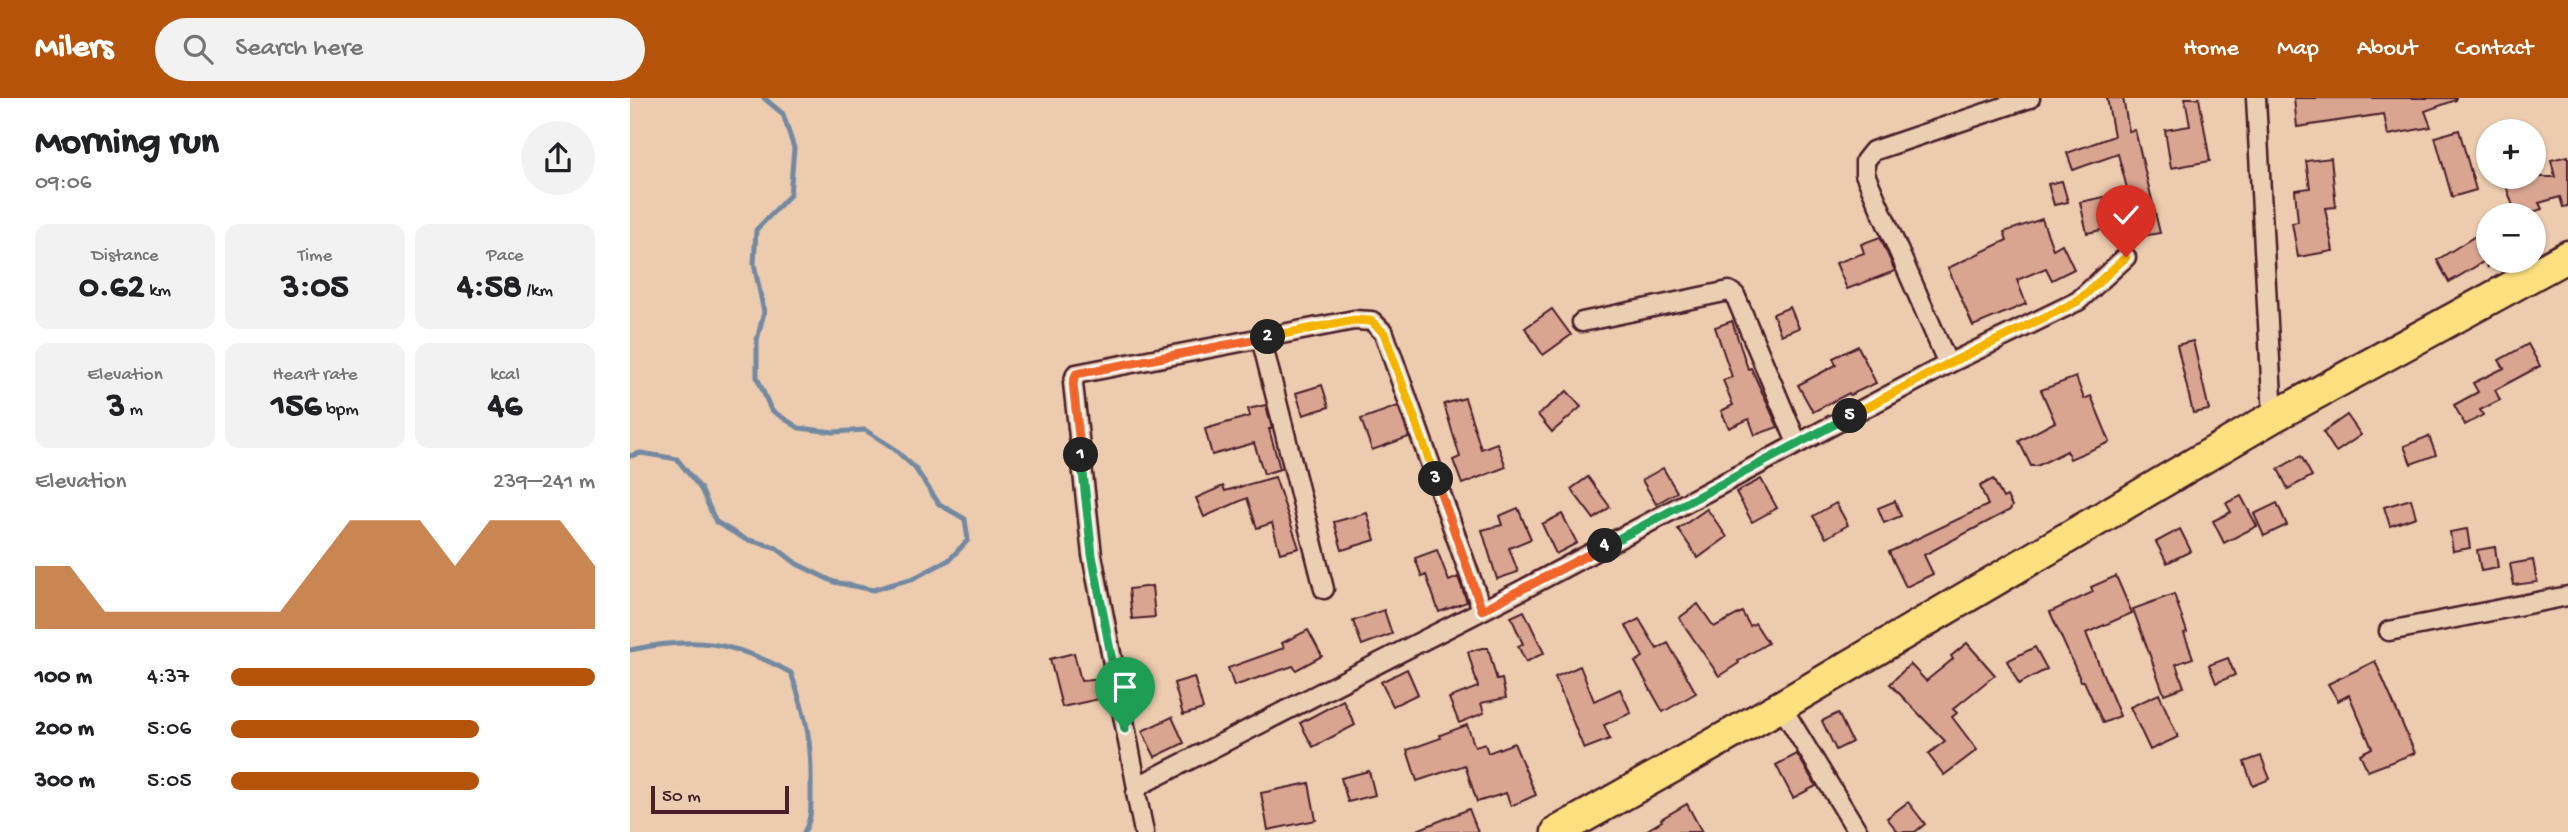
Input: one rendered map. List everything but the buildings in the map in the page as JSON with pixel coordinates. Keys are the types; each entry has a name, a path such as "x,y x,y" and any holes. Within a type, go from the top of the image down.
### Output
{"highway":[{"path":"1557,832 1780,706 2273,417 2568,256"}],"street":[{"path":"1948,364 1865,174 1865,161 1873,151 2030,98"},
{"path":"2256,98 2273,417"},
{"path":"1137,788 1482,610 1948,364 2078,301 2126,257"},
{"path":"1582,322 1729,291 1735,295 1797,443"},
{"path":"1144,832 1092,555 1073,383 1076,374 1085,370 1354,320 1371,321 1384,333 1482,610"},
{"path":"1261,338 1324,589"},
{"path":"2389,631 2568,596"},
{"path":"1780,706 1858,832"}],"waterway":[{"path":"630,456 641,453 677,459 701,489 716,522 745,539 775,547 797,564 834,582 873,590 914,578 949,560 968,540 965,519 939,504 915,468 892,447 865,430 834,432 799,428 771,410 757,377 757,340 764,312 754,264 756,230 790,195 794,148 783,114 764,98"},
{"path":"630,650 674,643 713,644 751,654 791,673 805,717 811,758 811,812 804,832"}],"route":[{"path":"1125,729 1092,555 1073,383 1076,374 1085,370 1354,320 1371,321 1384,333 1482,610 1948,364 2078,301 2126,257"}]}
